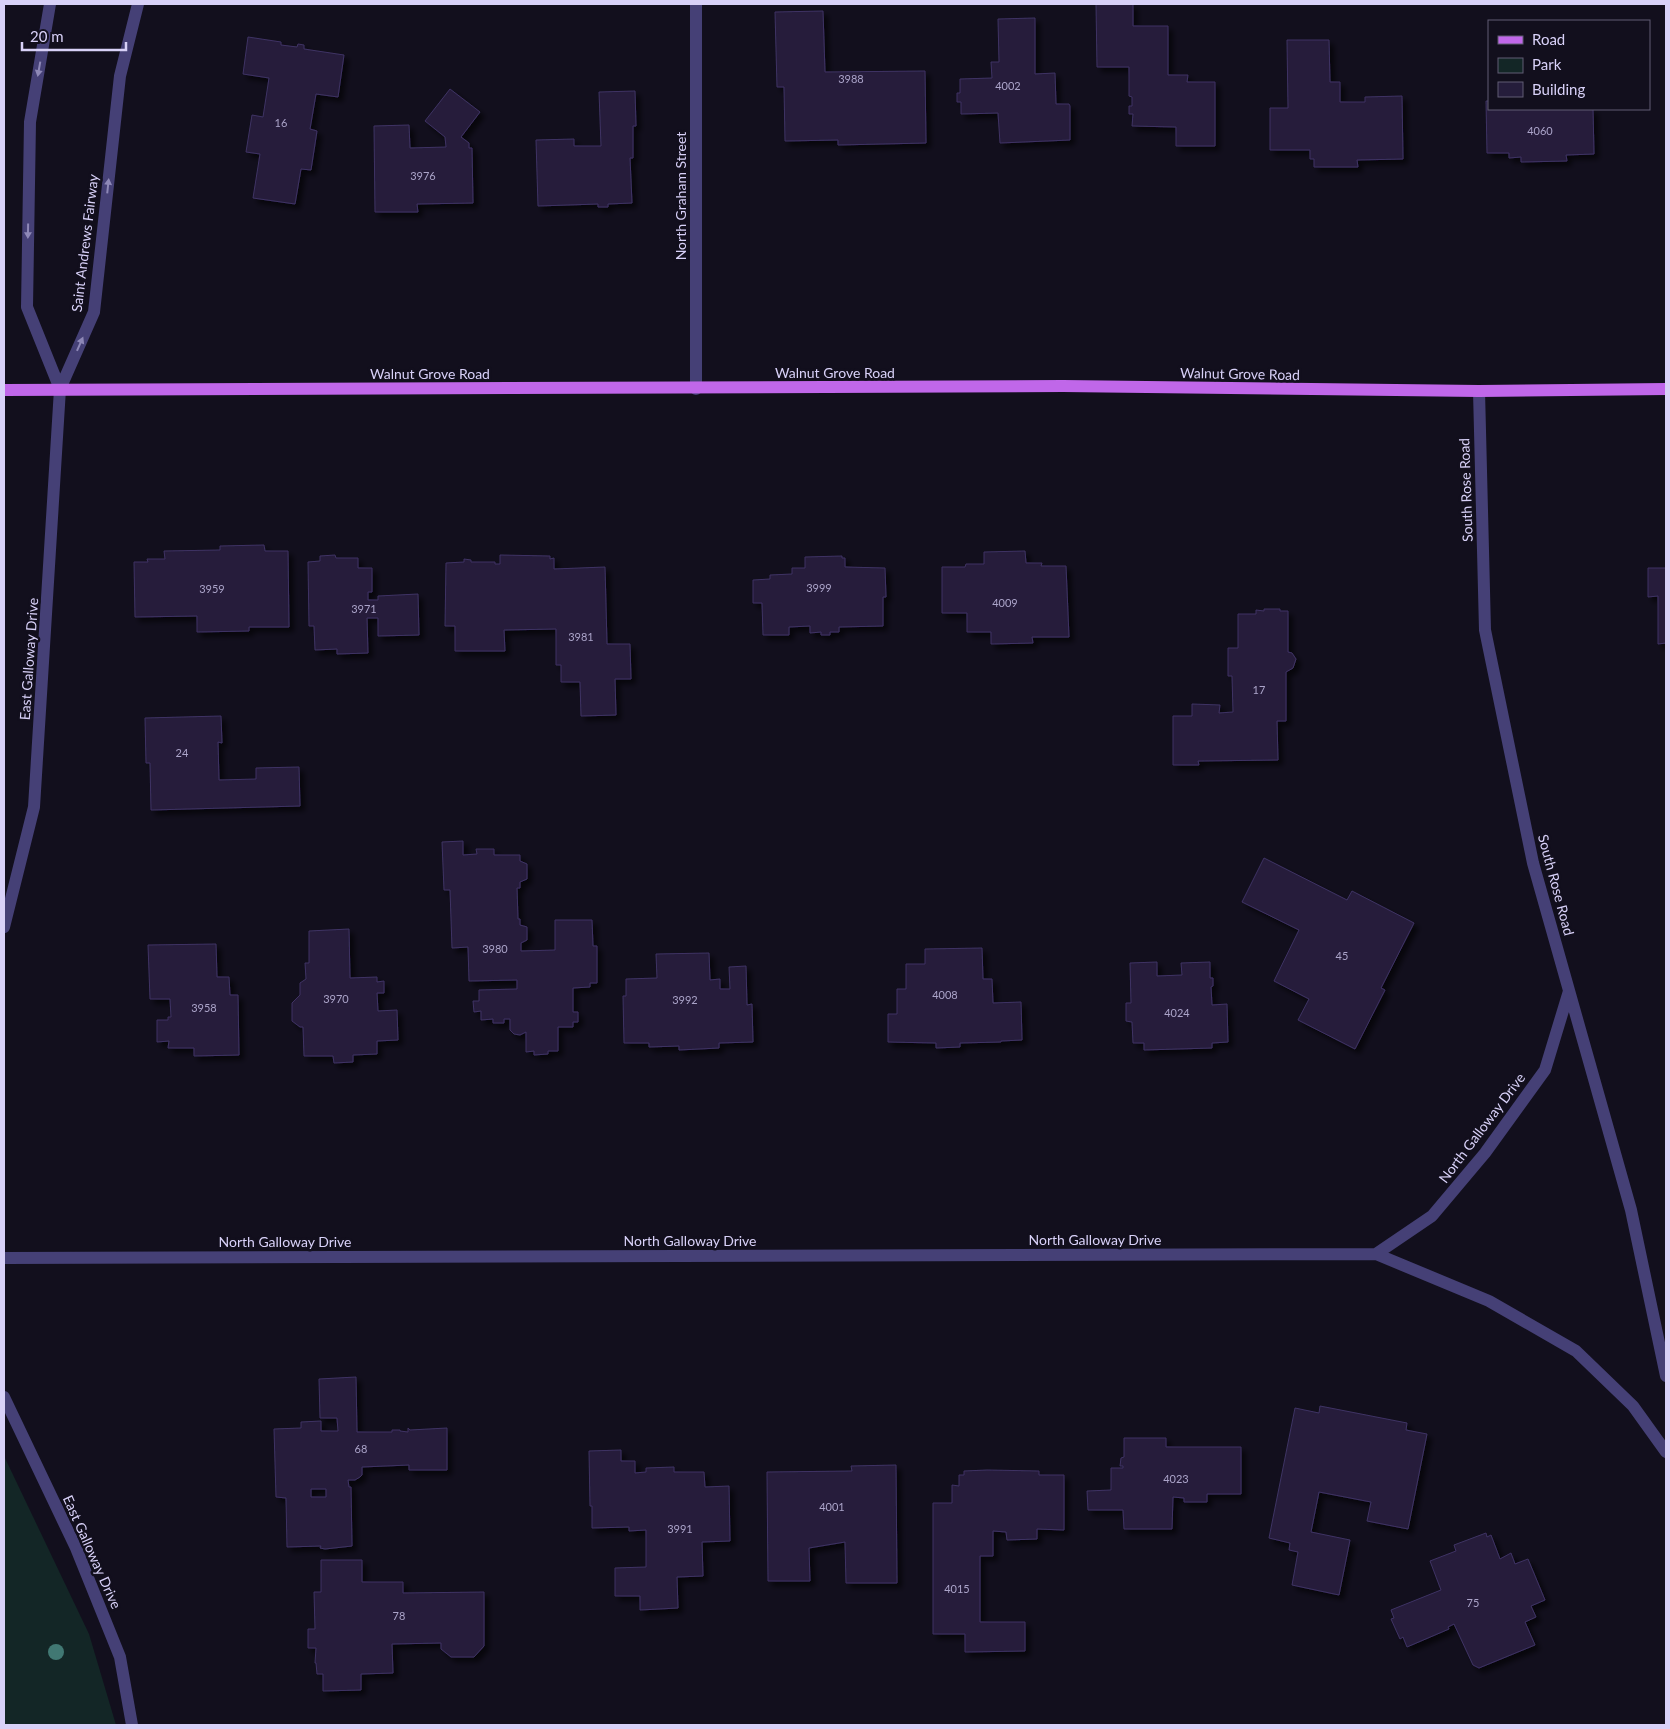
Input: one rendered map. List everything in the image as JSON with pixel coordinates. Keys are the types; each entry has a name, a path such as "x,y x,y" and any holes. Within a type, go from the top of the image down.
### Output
{"main road":[{"name":"Walnut Grove Road","path":"4,390 696,389 1063,386 1479,391 1666,389"}],"street":[{"path":"50,4 30,122 27,307 60,389"},
{"name":"Saint Andrews Fairway","path":"60,389 94,312 120,76 138,4"},
{"name":"North Graham Street","path":"696,4 696,389"},
{"name":"East Galloway Drive","path":"4,927 34,807 60,389"},
{"name":"South Rose Road","path":"1479,391 1485,630 1533,863 1631,1210 1666,1376"},
{"name":"North Galloway Drive","path":"1376,1254 1432,1216 1485,1153 1545,1070 1569,990"},
{"name":"North Galloway Drive","path":"4,1258 1376,1254 1488,1301 1576,1352 1633,1406 1666,1452"},
{"name":"East Galloway Drive","path":"4,1397 76,1548 120,1657 132,1725"}],"green space":[{"path":"4,1456 89,1634 116,1725 4,1725"}],"building":[{"path":"1096,4 1133,4 1133,26 1168,26 1168,75 1188,75 1187,82 1215,82 1215,146 1176,146 1176,127 1132,126 1133,114 1129,114 1129,106 1132,106 1132,97 1129,96 1129,67 1097,67"},
{"path":"823,11 825,72 925,71 926,143 838,145 838,140 785,141 784,87 777,87 775,12"},
{"path":"1035,18 1035,74 1055,73 1056,104 1069,104 1070,106 1070,140 1000,143 998,113 961,114 961,102 957,102 957,93 960,93 960,79 992,78 991,62 999,62 998,19"},
{"path":"248,37 281,42 281,45 297,47 298,44 304,45 304,49 344,55 338,97 316,94 310,129 317,131 311,170 301,169 295,204 253,198 260,154 246,152 252,115 263,117 269,78 243,74"},
{"path":"1287,40 1329,40 1330,82 1340,82 1340,102 1365,102 1365,97 1402,96 1403,159 1357,160 1358,167 1314,167 1314,159 1310,159 1310,150 1270,150 1270,108 1288,108"},
{"path":"450,89 480,112 461,137 469,143 469,148 472,148 473,203 417,204 418,212 375,212 374,126 409,125 410,148 446,147 445,137 425,121"},
{"path":"635,91 636,126 633,126 633,158 630,158 632,203 608,204 608,207 598,207 598,204 538,206 536,140 574,139 574,146 601,146 599,92"},
{"path":"1486,101 1488,101 1488,110 1593,110 1594,154 1566,155 1567,161 1521,162 1521,157 1509,158 1509,153 1487,153"},
{"path":"264,545 265,551 288,551 289,627 249,627 249,631 197,632 197,616 135,617 134,562 148,562 147,559 165,559 164,551 220,550 220,546"},
{"path":"1025,551 1026,563 1042,563 1041,566 1066,566 1069,637 1032,637 1033,643 991,644 991,632 967,632 967,613 942,613 942,567 965,567 966,564 984,564 984,552"},
{"path":"335,555 336,558 358,558 358,568 372,568 372,592 368,592 368,600 378,600 378,596 418,594 419,635 378,636 378,618 367,618 368,653 337,654 337,649 315,650 314,626 309,626 308,562 320,561 320,556"},
{"path":"500,555 550,556 550,559 554,558 554,569 605,567 607,644 630,644 631,679 615,679 616,715 581,716 580,682 561,682 561,665 556,665 556,629 504,630 505,651 455,651 455,626 445,626 446,563 464,562 464,559 471,560 471,562 495,562 495,564 500,564"},
{"path":"842,556 842,558 845,558 845,567 885,568 886,597 883,597 883,626 839,627 839,632 830,632 830,635 821,635 821,632 810,633 810,626 789,627 789,635 763,635 762,603 753,603 753,580 770,579 770,575 792,574 792,568 805,568 805,557"},
{"path":"1648,568 1666,568 1666,643 1658,644 1658,596 1648,597"},
{"path":"1264,609 1288,611 1288,652 1292,653 1296,659 1293,668 1286,672 1286,721 1277,721 1278,760 1198,761 1199,765 1173,765 1173,716 1192,716 1192,704 1220,705 1219,713 1233,712 1232,676 1228,676 1228,648 1238,648 1238,614 1256,614 1256,610 1264,611"},
{"path":"221,716 222,743 218,742 219,780 256,779 256,768 299,767 300,806 151,810 150,763 146,763 145,718"},
{"path":"463,841 463,855 477,854 476,849 494,849 494,855 520,855 520,861 527,864 527,879 520,882 520,888 517,888 518,919 520,919 520,925 527,927 527,940 521,943 521,951 555,950 555,920 592,920 593,946 597,946 597,983 590,983 590,987 573,988 573,1012 578,1012 578,1022 573,1022 573,1027 558,1027 558,1051 548,1051 548,1054 534,1055 534,1051 526,1052 526,1032 520,1035 514,1034 510,1030 510,1019 504,1019 504,1023 493,1023 493,1019 481,1020 481,1011 474,1012 473,1001 479,1001 479,990 517,989 517,980 469,981 468,947 452,948 450,890 444,890 442,842"},
{"path":"1264,858 1347,900 1352,891 1414,923 1381,988 1385,990 1355,1049 1298,1020 1309,999 1274,981 1299,930 1242,902"},
{"path":"349,929 350,978 377,977 377,982 384,981 384,993 377,993 378,1011 397,1010 398,1040 377,1041 377,1054 353,1055 353,1062 334,1063 333,1056 304,1056 303,1027 292,1021 292,1003 300,995 300,983 306,979 305,963 309,963 309,931"},
{"path":"216,944 217,977 229,977 230,995 238,995 239,1055 194,1056 194,1048 168,1048 169,1041 157,1042 157,1020 168,1020 168,1017 171,1017 170,999 150,999 148,945"},
{"path":"982,948 983,979 992,979 993,1003 1021,1002 1022,1040 960,1043 960,1047 936,1048 936,1043 888,1042 888,1014 897,1014 897,989 906,989 906,964 925,964 925,949"},
{"path":"709,953 710,980 720,979 720,989 730,989 729,967 746,966 747,1005 752,1004 753,1042 719,1043 719,1048 679,1050 679,1046 649,1047 649,1043 624,1043 623,996 626,996 626,979 657,978 656,954"},
{"path":"1157,962 1157,976 1182,975 1181,963 1210,962 1210,978 1213,978 1213,986 1211,987 1212,1005 1227,1004 1228,1042 1212,1043 1212,1048 1144,1050 1144,1043 1133,1043 1132,1022 1126,1021 1126,1003 1131,1003 1130,963"},
{"path":"356,1377 357,1432 392,1432 392,1430 400,1430 408,1432 408,1428 410,1430 447,1428 447,1470 409,1470 409,1465 362,1467 362,1475 360,1477 355,1480 348,1480 349,1487 351,1487 352,1546 325,1549 320,1548 321,1546 287,1547 286,1498 276,1497 274,1429 301,1428 301,1422 321,1421 321,1431 338,1431 337,1418 320,1418 319,1379","holes":["311,1489 326,1489 326,1497 311,1497"]},
{"path":"1320,1406 1407,1423 1406,1430 1427,1434 1408,1529 1367,1521 1371,1502 1319,1492 1311,1532 1350,1540 1339,1595 1292,1585 1298,1552 1289,1550 1290,1543 1269,1538 1295,1408 1319,1413"},
{"path":"1124,1438 1166,1438 1166,1447 1241,1447 1241,1494 1207,1494 1207,1502 1184,1502 1184,1498 1173,1497 1172,1529 1124,1529 1123,1510 1088,1510 1087,1491 1111,1490 1111,1468 1123,1468 1123,1466 1120,1466 1121,1458 1124,1457"},
{"path":"621,1450 621,1461 635,1461 635,1473 646,1472 646,1468 674,1467 674,1472 704,1472 705,1487 729,1486 730,1541 702,1542 703,1576 677,1577 678,1608 640,1610 640,1596 615,1596 615,1568 646,1567 646,1530 629,1531 629,1527 592,1528 589,1451"},
{"path":"896,1465 897,1583 846,1583 845,1542 809,1548 810,1581 768,1581 767,1472 852,1471 851,1466"},
{"path":"964,1471 1039,1471 1039,1475 1064,1475 1064,1530 1037,1529 1037,1539 1007,1540 1006,1532 993,1531 993,1556 980,1556 980,1622 1025,1622 1025,1651 965,1652 965,1634 933,1634 933,1503 952,1503 952,1485 959,1486 959,1475 964,1475"},
{"path":"1486,1533 1487,1537 1491,1535 1500,1559 1511,1553 1515,1564 1528,1559 1545,1600 1531,1606 1536,1617 1525,1622 1535,1645 1479,1668 1473,1665 1454,1624 1448,1627 1449,1629 1407,1647 1403,1637 1400,1639 1391,1619 1394,1618 1391,1610 1441,1590 1430,1561 1456,1551 1454,1545"},
{"path":"321,1560 362,1560 362,1582 403,1582 403,1593 484,1592 484,1646 474,1657 451,1657 441,1649 441,1643 392,1644 393,1673 361,1674 361,1690 323,1691 323,1674 317,1674 315,1663 316,1648 308,1648 308,1629 315,1629 314,1592 321,1592"}]}
